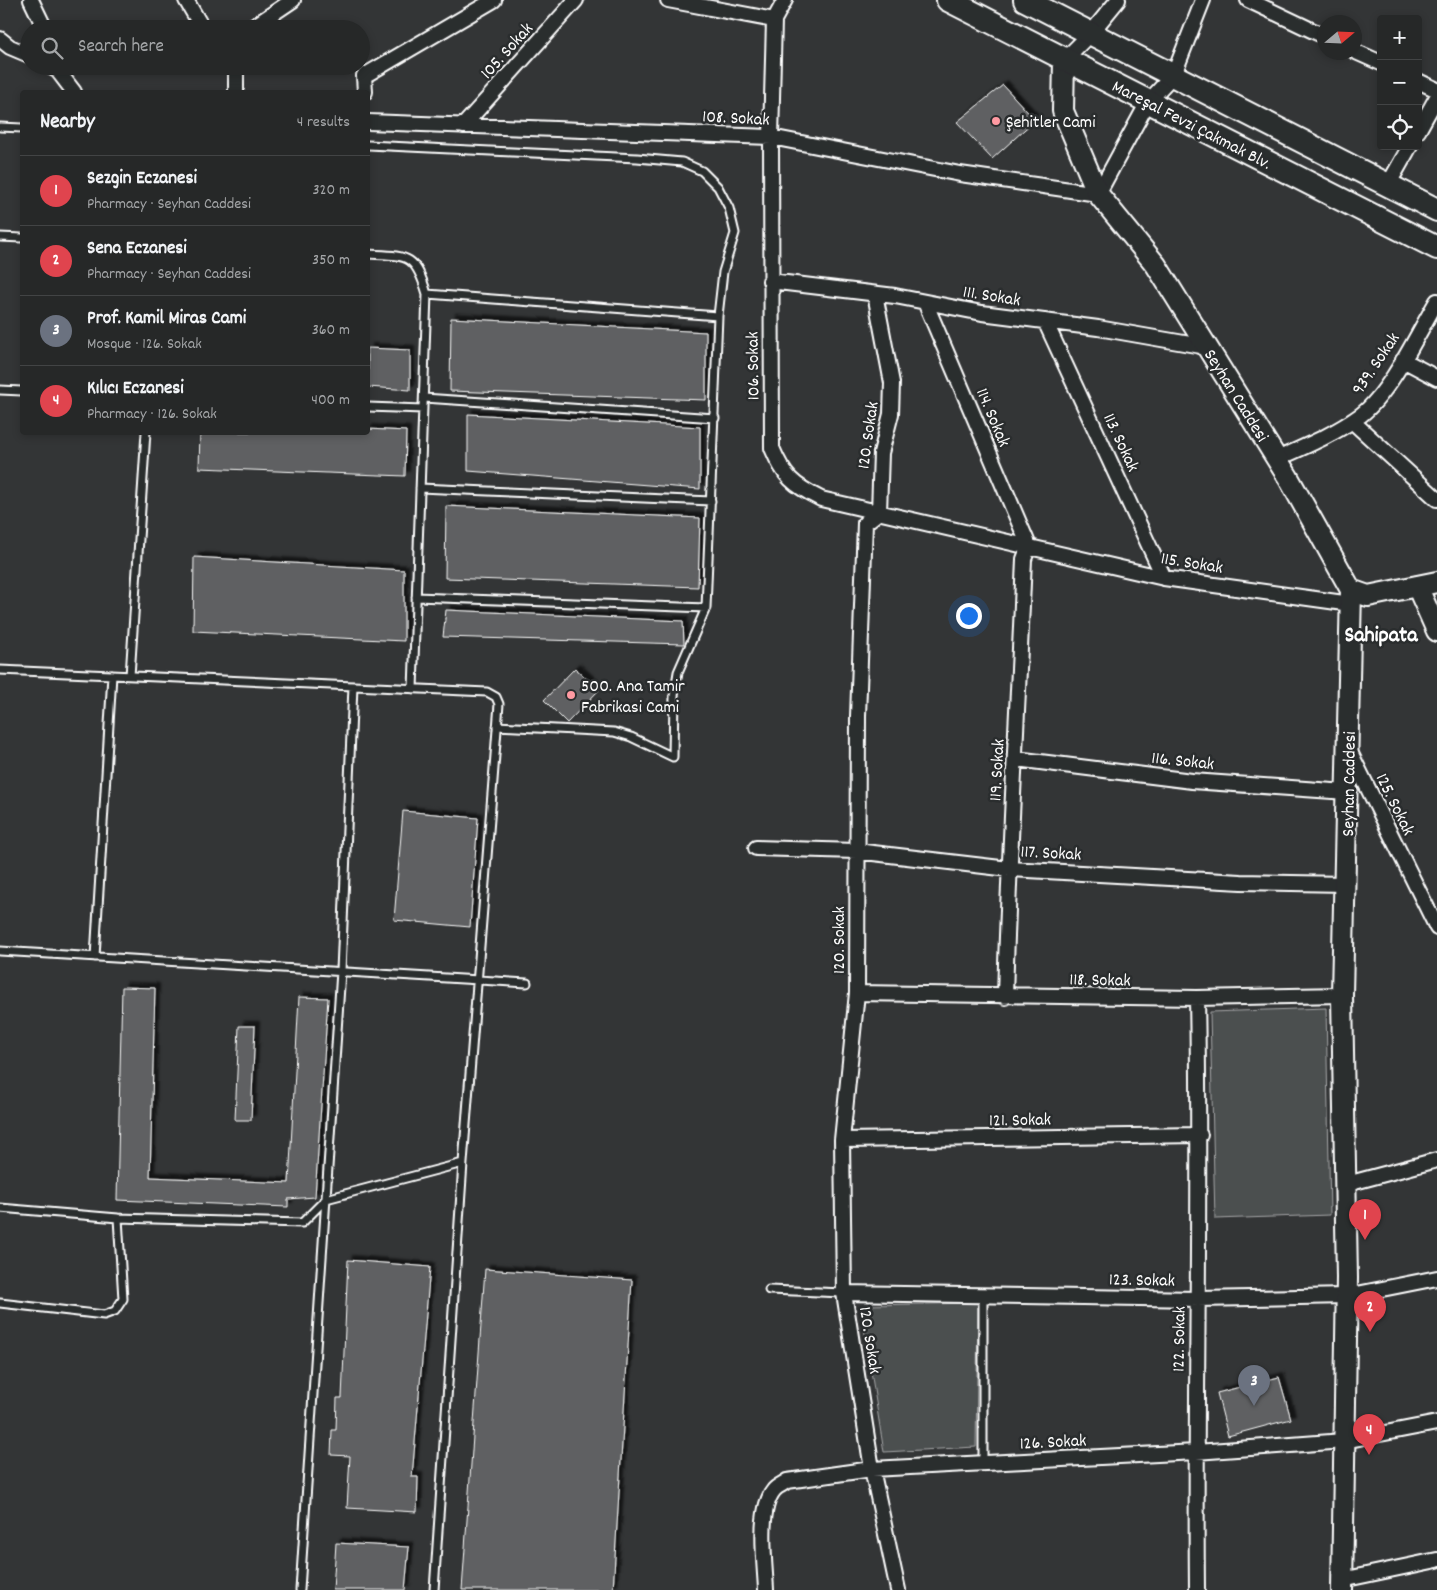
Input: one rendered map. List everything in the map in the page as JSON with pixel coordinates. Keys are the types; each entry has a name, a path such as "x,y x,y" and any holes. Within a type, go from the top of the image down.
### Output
{"main road":[{"name":"Mareşal Fevzi Çakmak Blv.","path":"948,0 1437,248"},
{"name":"Mareşal Fevzi Çakmak Blv.","path":"1026,0 1437,210"},
{"name":"Seyhan Caddesi","path":"1064,60 1063,111 1098,194 1156,265 1276,459 1351,597 1342,995 1347,1184 1342,1585"},
{"path":"1351,597 1368,596 1437,582"},
{"path":"1416,586 1437,632"}],"street":[{"path":"31,0 40,20"},
{"path":"186,0 198,20"},
{"path":"263,20 293,0"},
{"path":"370,72 494,0"},
{"name":"105. Sokak","path":"463,126 576,0"},
{"path":"668,0 774,20"},
{"name":"106. Sokak","path":"785,0 774,20 771,137 772,448 781,470 797,487 821,499 1029,546"},
{"path":"1064,60 1118,0"},
{"path":"1098,194 1148,102 1174,74 1203,0"},
{"path":"1248,0 1317,33"},
{"path":"0,39 10,47 20,51"},
{"path":"1362,55 1377,61"},
{"path":"61,75 74,90"},
{"path":"67,75 75,90"},
{"path":"236,75 236,90"},
{"path":"365,90 364,76 366,75"},
{"path":"1422,83 1437,90"},
{"path":"1422,124 1437,97"},
{"name":"108. Sokak","path":"370,121 771,137 960,174 1098,194"},
{"path":"1388,185 1408,150"},
{"name":"111. Sokak","path":"770,281 875,294 982,313 1207,347"},
{"name":"120. Sokak","path":"875,294 892,382 892,414 881,453 879,512 865,522 858,716 856,851 857,993 842,1140 844,1292 872,1469 898,1590"},
{"name":"939. Sokak","path":"1276,459 1325,438 1362,414 1382,392 1437,301"},
{"name":"114. Sokak","path":"925,302 1029,546"},
{"name":"113. Sokak","path":"1045,322 1164,578"},
{"path":"1403,360 1437,378"},
{"path":"1352,421 1437,499"},
{"name":"115. Sokak","path":"1029,546 1164,578 1351,597"},
{"name":"119. Sokak","path":"1005,996 1009,869 1016,759 1024,559 1029,546"},
{"name":"125. Sokak","path":"1348,750 1437,928"},
{"name":"116. Sokak","path":"1016,759 1192,781 1347,792"},
{"name":"117. Sokak","path":"756,848 856,851 1009,869 1241,882 1346,884"},
{"name":"118. Sokak","path":"857,993 1197,998 1342,995"},
{"name":"122. Sokak","path":"1197,998 1200,1135 1196,1452 1197,1590"},
{"name":"121. Sokak","path":"842,1140 1200,1135"},
{"path":"1347,1184 1437,1160"},
{"name":"123. Sokak","path":"844,1292 1198,1299 1347,1296 1437,1278"},
{"name":"126. Sokak","path":"766,1590 764,1517 768,1499 775,1488 787,1481 872,1469 1196,1452 1344,1441 1437,1423"},
{"path":"1342,1585 1437,1560"}],"lane":[{"path":"0,127 20,128"},
{"path":"370,145 638,158 682,162 702,171 718,187 729,208 735,233 723,272 718,316 706,608 678,672 674,696 672,756 614,732 497,726"},
{"path":"0,237 20,238"},
{"path":"370,254 402,256 412,262 420,271 427,294 413,689"},
{"path":"427,294 718,316"},
{"path":"0,390 20,391"},
{"path":"424,398 715,418"},
{"path":"370,406 423,409"},
{"path":"130,676 146,435"},
{"path":"420,488 711,501"},
{"path":"416,597 706,608"},
{"path":"0,670 487,692 496,697 499,704 463,1164 434,1590"},
{"path":"95,956 112,675"},
{"path":"300,1590 340,971 352,686"},
{"path":"0,951 526,982"},
{"path":"0,1208 118,1218 302,1223 326,1199 463,1164"},
{"path":"0,1303 104,1314 115,1312 123,1299 118,1218"},
{"path":"769,1290 844,1292"},
{"path":"983,1294 983,1463"}],"shaded area":[{"path":"1326,1008 1330,1215 1215,1219 1210,1012"},
{"path":"978,1303 976,1447 884,1452 862,1315 867,1305"}],"building":[{"name":"Şehitler Cami","path":"1003,85 1035,120 992,159 957,122"},
{"path":"451,318 706,332 706,400 450,391"},
{"path":"370,348 410,350 410,390 370,387"},
{"path":"468,414 700,427 700,489 468,471"},
{"path":"370,429 406,431 405,476 199,468 200,435 370,435"},
{"path":"446,506 700,518 698,587 445,578"},
{"path":"194,557 404,570 404,641 193,631"},
{"path":"446,610 683,621 684,644 443,637"},
{"name":"500. Ana Tamir Fabrikasi Cami","path":"575,668 599,690 567,723 544,700"},
{"path":"403,811 478,818 470,927 394,920"},
{"path":"122,987 155,988 150,1177 289,1183 299,997 328,998 315,1197 288,1199 288,1207 117,1200"},
{"path":"239,1026 255,1026 251,1120 235,1120"},
{"path":"348,1260 430,1267 412,1477 418,1477 417,1512 347,1508 350,1456 331,1455 332,1430 336,1430 337,1398 342,1398"},
{"path":"485,1269 632,1280 613,1590 462,1590"},
{"path":"1279,1377 1291,1419 1228,1436 1217,1393"},
{"path":"336,1543 409,1547 405,1590 333,1590"}],"place":[{"name":"Şehitler Cami","path":"996,121"},
{"name":"500. Ana Tamir Fabrikasi Cami","path":"571,695"},
{"name":"Sezgin Eczanesi","path":"1365,1240"},
{"name":"Sena Eczanesi","path":"1370,1332"},
{"name":"Prof. Kamil Miras Cami","path":"1254,1406"},
{"name":"Kılıcı Eczanesi","path":"1369,1455"}],"district":[{"name":"Sahipata","path":"1381,633"}]}
